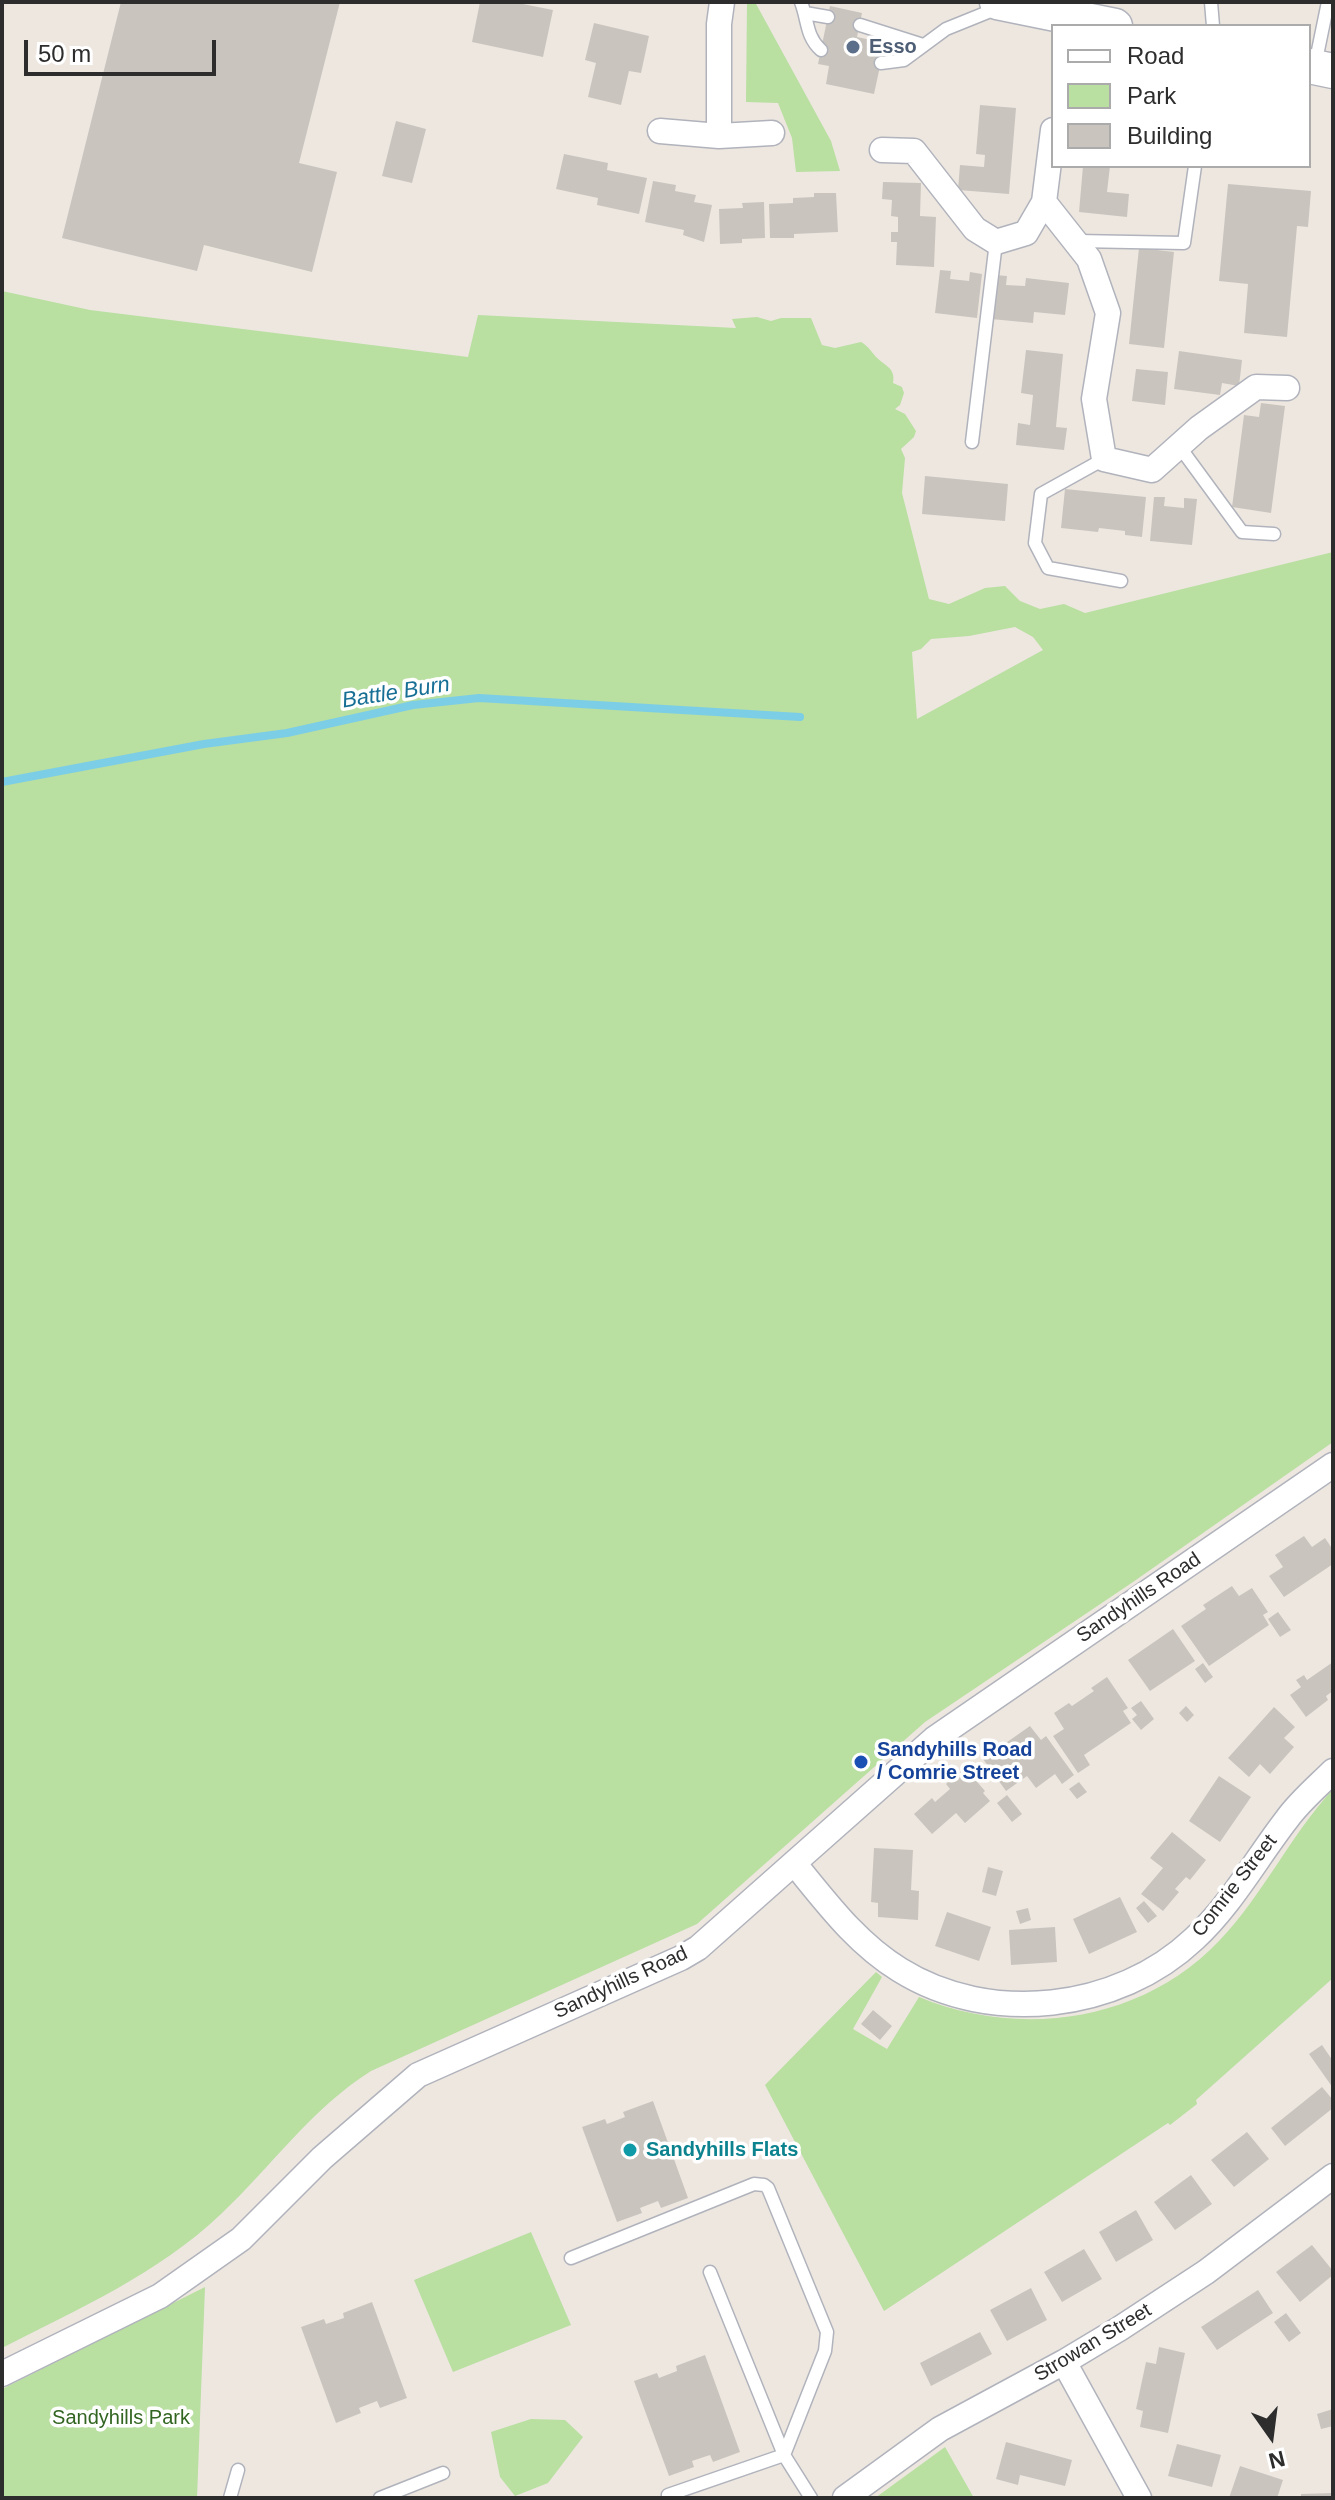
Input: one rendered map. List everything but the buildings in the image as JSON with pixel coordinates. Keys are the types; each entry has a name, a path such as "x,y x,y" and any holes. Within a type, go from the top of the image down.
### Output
{"street":[{"path":"719,136 719,24 722,2"},
{"path":"1003,3 1068,21 1096,24"},
{"path":"660,131 719,136 772,133"},
{"path":"882,150 914,151 975,229 996,242 1026,233 1044,202 1051,146"},
{"path":"1044,202 1089,259 1108,313 1094,399 1104,459 1152,470 1256,387 1287,388"},
{"name":"Sandyhills Road","path":"2,2374 160,2296 241,2239 322,2158 418,2075 681,1958 727,1924 934,1739 1333,1465"},
{"name":"Comrie Street","path":"794,1863 858,1938 916,1979 959,1995 999,2002 1040,2003 1079,1998 1135,1980 1182,1950 1223,1908 1289,1815 1333,1771"},
{"name":"Strowan Street","path":"845,2498 940,2429 1064,2362 1206,2272 1333,2176"},
{"path":"1064,2362 1139,2498"}],"lane":[{"path":"1211,2 1213,24"},
{"path":"1319,68 1328,2"},
{"path":"881,63 904,60 960,21 1003,3"},
{"path":"803,7 828,17"},
{"path":"803,7 809,36 821,50"},
{"path":"860,25 923,45"},
{"path":"1074,241 1184,243 1195,168"},
{"path":"972,442 996,242"},
{"path":"1179,446 1242,532 1274,534"},
{"path":"1104,459 1041,494 1035,543 1048,568 1121,581"},
{"path":"571,2258 754,2184 764,2185 774,2201 825,2325 825,2351 784,2455 668,2495"},
{"path":"710,2272 784,2455 811,2498"},
{"path":"230,2498 238,2470"},
{"path":"380,2498 443,2473"}],"green space":[{"path":"747,2 755,2 831,141 840,171 796,172 792,138 778,103 746,102"},
{"path":"2,291 90,310 468,357 478,315 736,328 732,319 757,317 771,321 811,318 822,345 835,348 861,342 891,371 893,383 902,387 904,393 895,409 905,414 916,431 901,449 905,458 902,493 929,599 949,604 985,588 1005,586 1020,601 1040,609 1064,604 1085,613 1333,552 1333,1442 925,1722 697,1924 371,2071 330,2102 221,2214 171,2255 116,2289 2,2348","holes":["1015,627 1033,637 1043,650 917,719 912,652 921,649 931,639 969,636"]},
{"path":"1333,1789 1333,1978 1196,2100 1197,2104 1170,2125 1168,2123 884,2311 765,2085 876,1972 882,1977 853,2029 887,2049 919,1997 958,2010 998,2017 1038,2019 1078,2015 1117,2005 1154,1990 1188,1968 1219,1941"},
{"path":"531,2232 571,2325 453,2372 414,2280"},
{"name":"Sandyhills Park","path":"205,2287 197,2498 2,2498 2,2389"},
{"path":"531,2419 565,2420 583,2437 548,2483 515,2496 500,2477 491,2432"},
{"path":"945,2447 974,2498 875,2498"}],"waterway":[{"name":"Battle Burn","path":"2,782 204,744 287,733 413,705 479,698 800,717"}],"place":[{"name":"Esso","path":"853,47"},
{"name":"Sandyhills Road / Comrie Street","path":"861,1762"},
{"name":"Sandyhills Flats","path":"630,2150"}]}
